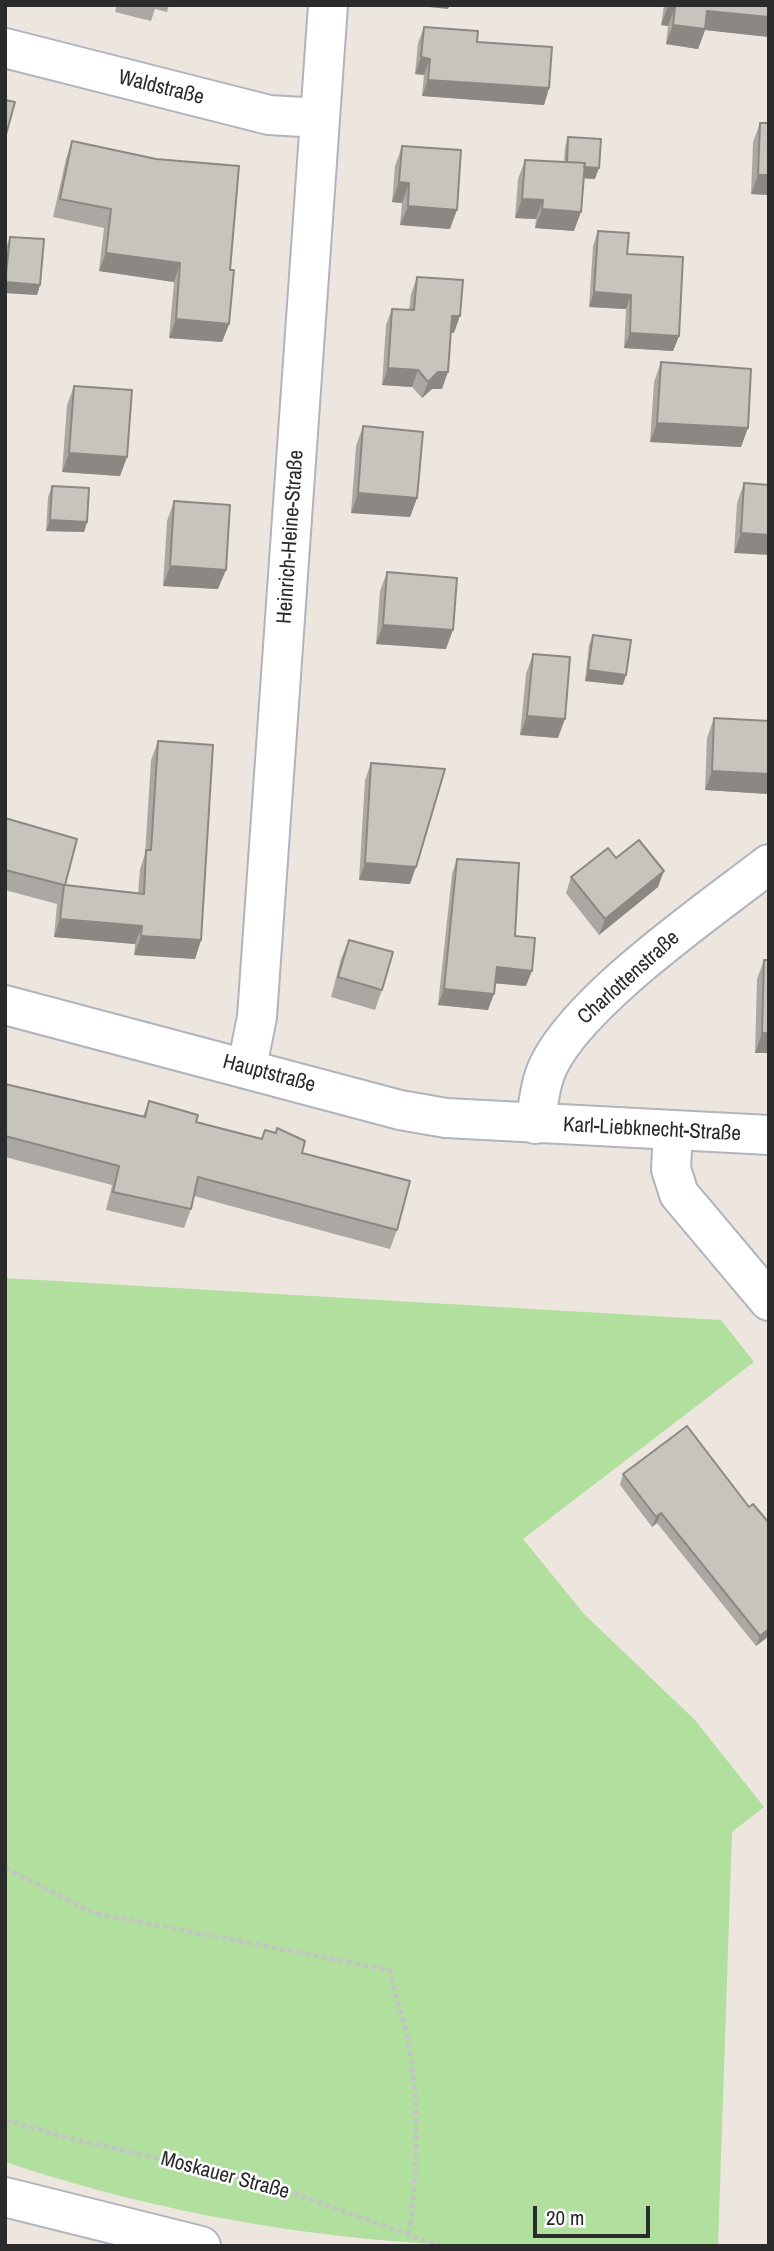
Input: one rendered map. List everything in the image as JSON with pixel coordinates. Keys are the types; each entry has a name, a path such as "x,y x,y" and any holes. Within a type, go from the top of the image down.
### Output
{"street":[{"name":"Heinrich-Heine-Straße","path":"247,1068 258,1003 328,5"},
{"name":"Waldstraße","path":"5,48 270,115 319,118"},
{"name":"Charlottenstraße","path":"535,1124 544,1075 571,1030 649,957 769,864"},
{"name":"Hauptstraße","path":"5,1005 400,1110 446,1118 535,1124"},
{"name":"Karl-Liebknecht-Straße","path":"535,1124 769,1135"},
{"path":"673,1131 671,1169 678,1194 769,1301"},
{"path":"5,2197 201,2246"}],"path":[{"path":"5,1868 94,1913 390,1970 404,2023 416,2115 415,2191 408,2235"},
{"name":"Moskauer Straße","path":"5,2120 73,2139 265,2183 440,2246"}],"green space":[{"path":"5,1278 721,1320 754,1362 523,1539 585,1615 695,1720 764,1807 732,1832 718,2246 479,2246 299,2231 180,2210 62,2180 5,2162"}],"building":[{"path":"668,5 769,5 769,17 707,11 705,29 673,25 675,7"},
{"path":"424,27 478,31 477,42 552,47 549,88 428,80 430,59 421,57"},
{"path":"5,100 15,102 5,138"},
{"path":"760,123 769,123 769,175 758,175"},
{"path":"568,137 601,139 599,168 584,167 585,163 567,162"},
{"path":"72,141 156,159 239,166 230,270 234,270 229,324 176,319 180,263 106,253 111,209 60,199"},
{"path":"402,146 461,150 457,210 408,206 409,183 399,182"},
{"path":"525,160 585,163 581,212 542,209 543,200 522,199"},
{"path":"598,231 629,233 627,254 683,257 679,336 630,333 631,295 594,292"},
{"path":"10,237 44,239 40,285 5,282"},
{"path":"417,277 463,280 460,316 452,316 448,372 438,372 428,382 418,370 388,368 392,309 414,310"},
{"path":"661,362 751,369 748,428 657,423"},
{"path":"74,386 132,390 127,457 69,453"},
{"path":"363,426 423,432 417,498 358,493"},
{"path":"744,483 769,485 769,535 741,533"},
{"path":"52,486 89,488 87,522 50,520"},
{"path":"174,501 230,505 226,570 170,566"},
{"path":"387,572 457,578 453,630 383,625"},
{"path":"593,635 631,640 626,675 588,670"},
{"path":"533,654 570,657 565,719 527,716"},
{"path":"714,718 769,721 769,774 712,771"},
{"path":"158,741 213,745 201,940 141,936 142,926 60,919 64,885 5,870 5,818 77,839 65,885 144,894 146,850 151,850"},
{"path":"371,763 445,769 416,867 365,863"},
{"path":"639,840 664,871 605,919 571,877 608,848 616,858"},
{"path":"457,859 519,863 515,936 535,938 532,971 497,967 494,994 444,989"},
{"path":"349,940 393,952 382,990 338,977"},
{"path":"764,960 769,960 769,1033 762,1033"},
{"path":"5,1084 145,1117 149,1101 198,1115 196,1122 262,1139 265,1130 276,1133 277,1128 305,1141 302,1153 410,1181 397,1230 198,1177 191,1209 113,1192 119,1166 5,1136"},
{"path":"687,1426 749,1507 753,1504 769,1523 769,1629 760,1636 661,1513 656,1517 623,1474"}]}
